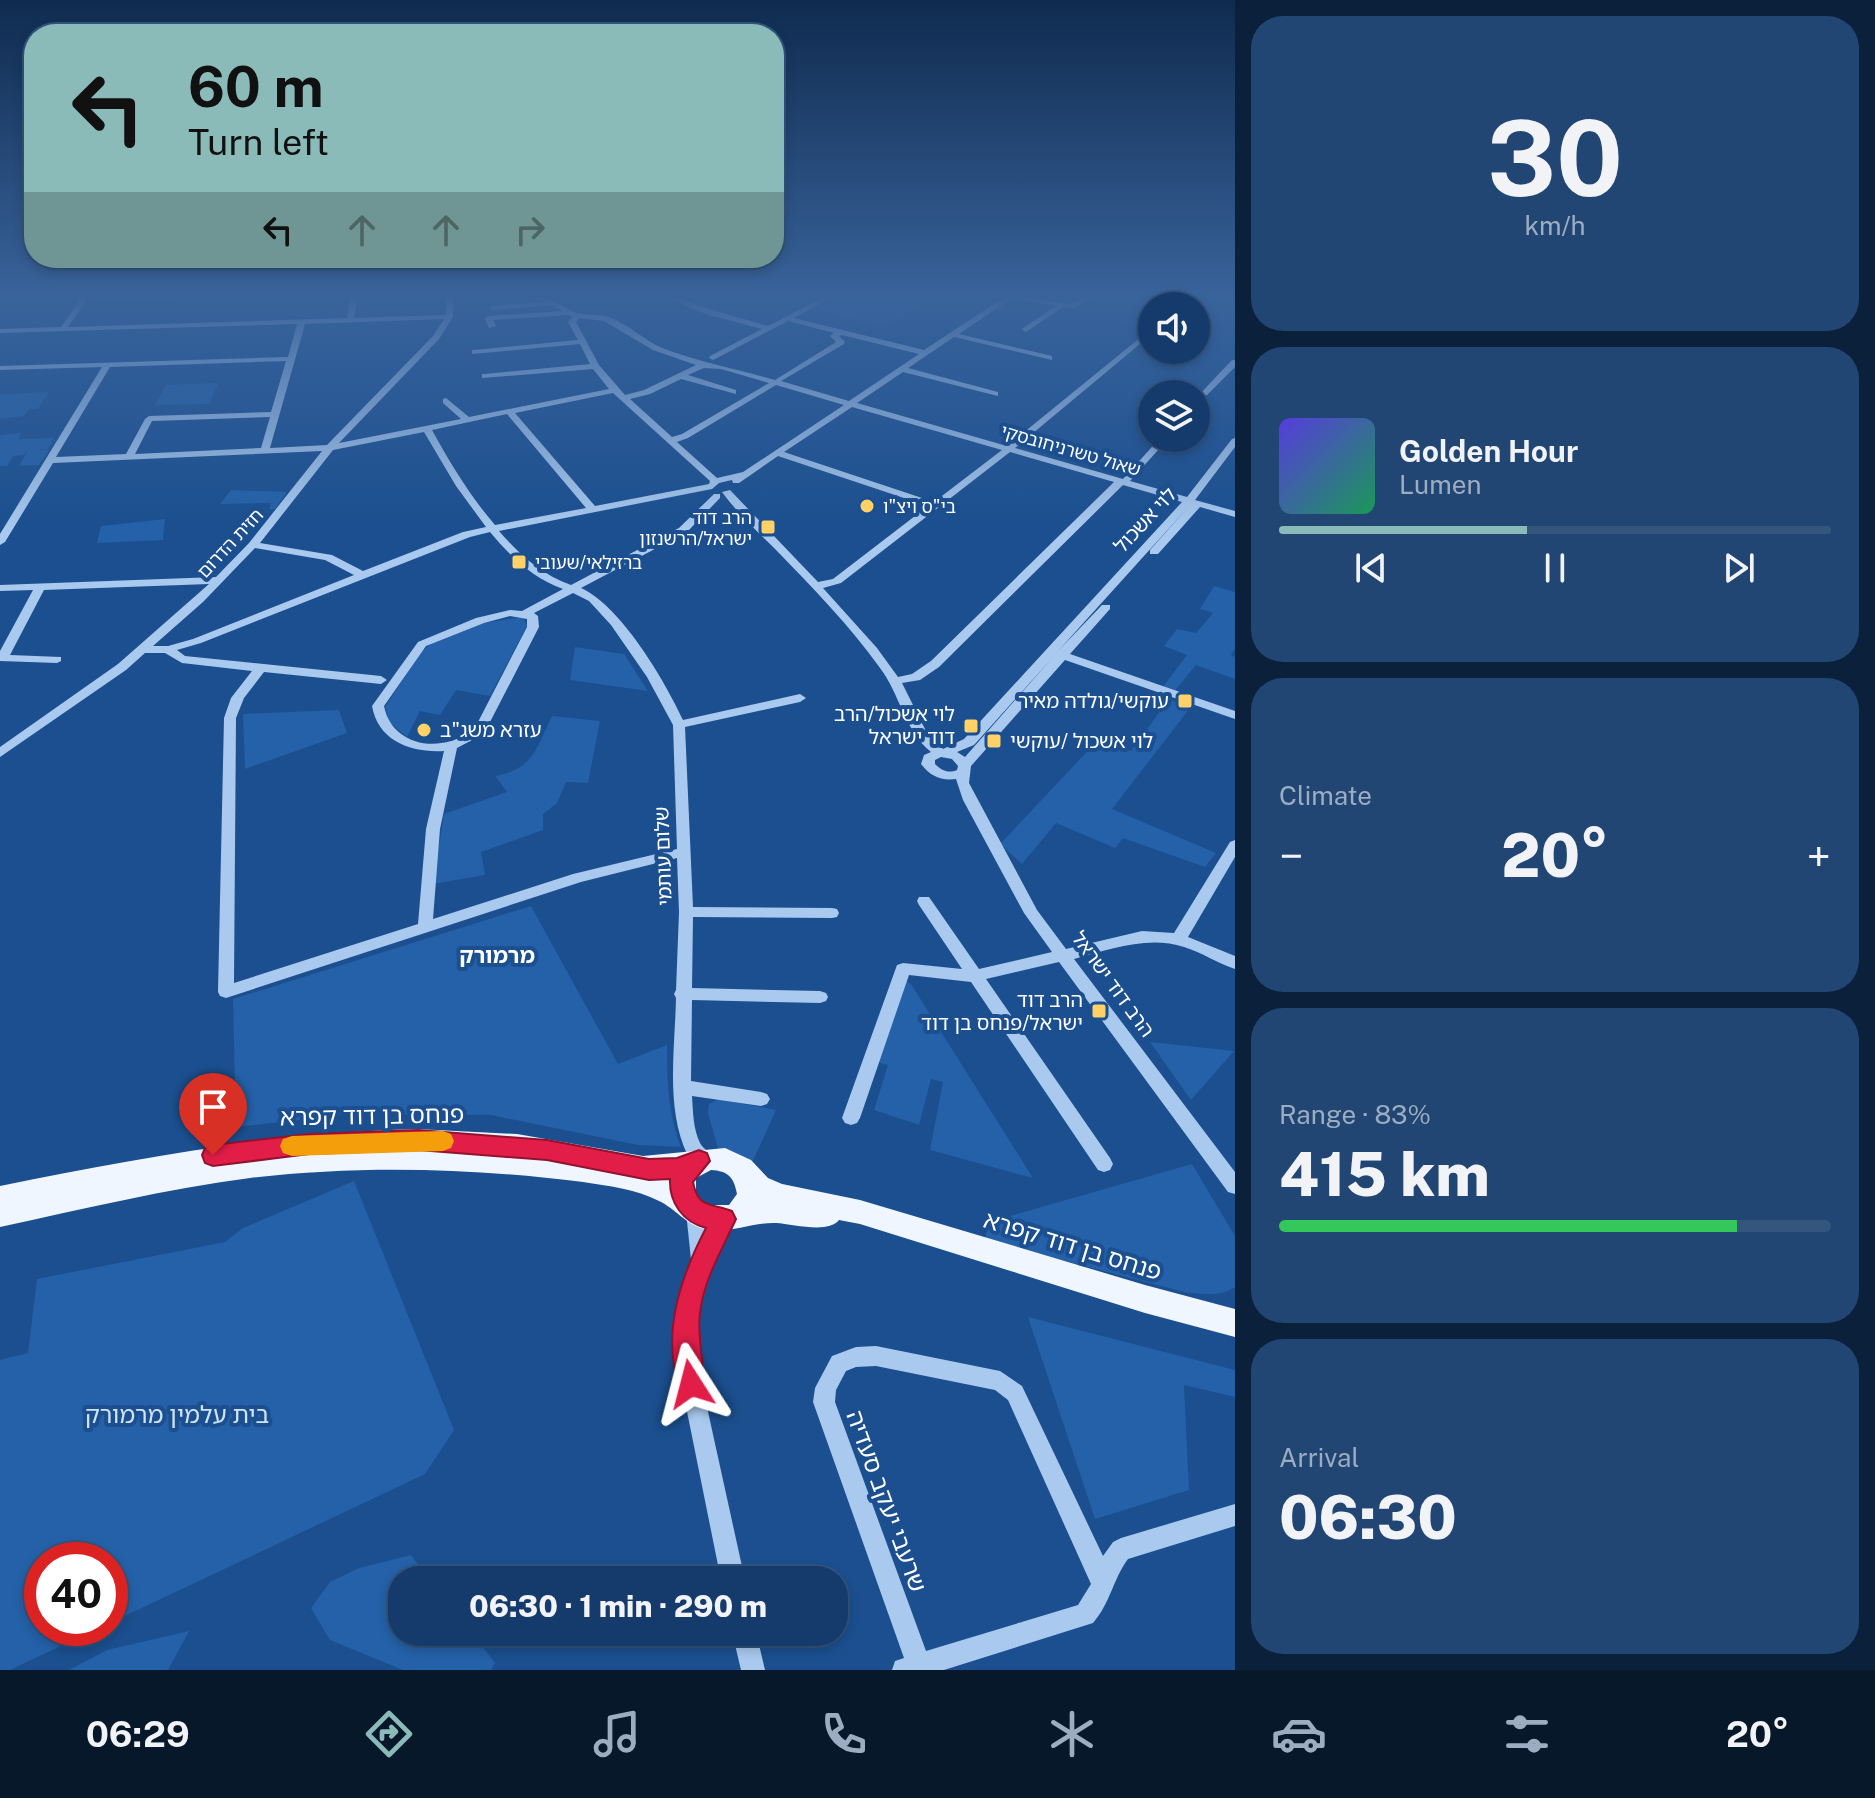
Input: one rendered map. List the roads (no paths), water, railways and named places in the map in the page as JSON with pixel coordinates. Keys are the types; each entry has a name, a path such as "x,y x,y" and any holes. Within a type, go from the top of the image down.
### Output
{"main road":[{"name":"פנחס בן דוד קפרא","path":"0,1198 203,1157 309,1144 418,1140 480,1143 547,1150 665,1170 702,1160"},
{"name":"פנחס בן דוד קפרא","path":"0,1215 248,1167 363,1158 442,1158 556,1168 644,1184 672,1193 690,1206"},
{"path":"725,1159 742,1168 748,1176 751,1195 742,1211 729,1218 714,1220 690,1206 681,1182 684,1173 702,1160 725,1159"},
{"name":"פנחס בן דוד קפרא","path":"742,1168 767,1191 835,1205 1227,1318"},
{"name":"פנחס בן דוד קפרא","path":"729,1218 762,1211 783,1211 894,1223"}],"street":[{"path":"0,542 102,374"},
{"path":"264,452 286,374"},
{"name":"חזית הדרום","path":"0,753 142,650 218,580 253,545 330,448 401,374"},
{"path":"485,376 508,374"},
{"path":"602,374 720,487 816,586 896,681 918,733 943,753 960,758 964,768 954,776 941,775 929,767 927,761 943,753"},
{"name":"שאול טשרניחובסקי","path":"755,374 1235,514"},
{"path":"670,441 685,436 788,374"},
{"path":"142,650 168,649 197,641 360,574 448,540 492,527 591,507 720,487 777,453 894,374"},
{"path":"920,374 995,394"},
{"path":"816,586 837,581 1012,447 1099,374"},
{"path":"624,398 647,392 684,375 733,392"},
{"path":"50,460 330,448 615,390"},
{"path":"446,401 467,420"},
{"path":"509,411 591,507"},
{"path":"129,457 149,419 275,414"},
{"name":"שלום עותמי","path":"427,429 458,483 492,527 542,577 592,598 608,615 671,706 679,725 686,912 682,1087 686,1126 694,1151 702,1160"},
{"path":"1192,500 1235,441"},
{"path":"896,681 916,677 935,664 1151,452"},
{"path":"777,453 934,505"},
{"path":"526,613 683,530 720,487"},
{"name":"שאול טשרניחובסקי","path":"1192,500 1235,508"},
{"name":"לוי אשכול","path":"943,753 969,742 1057,654 1188,515 1192,500"},
{"name":"לוי אשכול","path":"964,768 1057,654 1192,500"},
{"path":"1188,515 1214,508"},
{"path":"253,545 328,557 360,574"},
{"path":"0,588 218,580"},
{"path":"41,586 2,658 57,659"},
{"path":"510,613 526,613 532,616 533,627 483,724 464,741 451,746 420,747 403,742 378,717 378,706 422,644 480,620 510,613"},
{"path":"168,649 182,659 259,670 381,680"},
{"path":"1057,654 1235,715"},
{"path":"259,670 233,704 230,718 226,992 578,878 682,852"},
{"path":"679,725 800,698"},
{"path":"425,927 433,829 451,746"},
{"name":"הרב דוד ישראל","path":"964,768 962,783 996,843 1018,892 1235,1186"},
{"name":"הרב דוד ישראל","path":"941,775 970,800"},
{"path":"1180,937 1235,845"},
{"path":"924,901 1104,1164"},
{"path":"686,912 832,913"},
{"path":"851,1118 903,969 973,976 1142,937 1180,937 1235,963"},
{"path":"682,994 820,997"},
{"path":"682,1087 761,1099"},
{"path":"690,1206 700,1266"},
{"path":"729,1218 700,1266 686,1313 686,1357 730,1566"},
{"name":"שרעבי יעקב סעדיה","path":"911,1668 824,1402 829,1380 839,1363 856,1357 876,1356 1000,1381 1008,1387 1015,1393 1103,1583"},
{"path":"911,1668 1085,1615 1097,1601 1110,1564 1121,1550 1235,1515"},
{"path":"747,1646 753,1670"}],"place":[{"name":"בי\"ס ויצ\"ו","path":"867,506"},
{"name":"הרב דוד ישראל/הרשנזון","path":"768,527"},
{"name":"ברזילאי/שעובי","path":"519,562"},
{"name":"עוקשי/גולדה מאיר","path":"1185,701"},
{"name":"לוי אשכול/הרב דוד ישראל","path":"971,726"},
{"name":"עזרא משג\"ב","path":"424,730"},
{"name":"לוי אשכול /עוקשי","path":"994,741"},
{"name":"הרב דוד ישראל/פנחס בן דוד","path":"1099,1011"}],"district":[{"name":"מרמורק","path":"497,955"}],"park label":[{"name":"בית עלמין מרמורק","path":"177,1414"}]}
